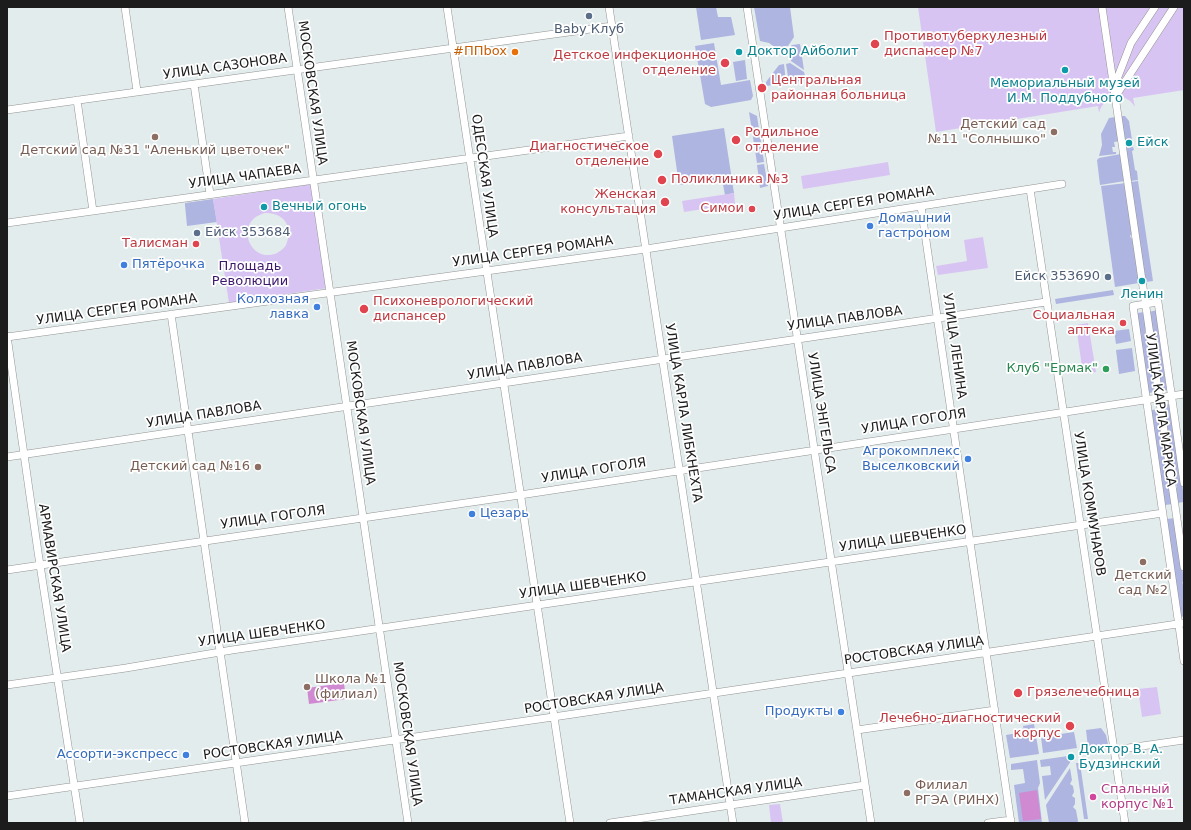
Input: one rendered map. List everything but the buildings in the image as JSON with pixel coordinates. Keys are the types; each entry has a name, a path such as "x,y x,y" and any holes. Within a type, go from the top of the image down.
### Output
{"street":[{"path":"125,7 138,92"},
{"name":"МОСКОВСКАЯ УЛИЦА","path":"288,7 408,823"},
{"name":"ОДЕССКАЯ УЛИЦА","path":"447,7 570,823"},
{"name":"УЛИЦА КАРЛА ЛИБКНЕХТА","path":"609,7 733,823"},
{"name":"УЛИЦА ЭНГЕЛЬСА","path":"747,7 871,823"},
{"path":"1102,7 1184,567"},
{"path":"1114,87 1131,44 1155,7"},
{"path":"1115,97 1174,7"},
{"name":"УЛИЦА САЗОНОВА","path":"7,110 612,26"},
{"path":"194,84 210,194"},
{"path":"77,100 93,211"},
{"name":"УЛИЦА ЧАПАЕВА","path":"7,223 629,136"},
{"name":"УЛИЦА СЕРГЕЯ РОМАНА","path":"7,337 646,249 1062,184"},
{"name":"УЛИЦА КОММУНАРОВ","path":"1030,189 1125,823"},
{"name":"УЛИЦА ЛЕНИНА","path":"921,206 1011,821"},
{"name":"УЛИЦА ПАВЛОВА","path":"7,457 662,358 1046,302"},
{"name":"УЛИЦА КАРЛА МАРКСА","path":"1184,483 1158,302 1132,306 1181,624 1184,661"},
{"path":"171,314 245,823"},
{"name":"АРМАВИРСКАЯ УЛИЦА","path":"7,337 40,565 80,823"},
{"name":"УЛИЦА ГОГОЛЯ","path":"7,570 520,495 814,449 1184,394"},
{"name":"УЛИЦА ШЕВЧЕНКО","path":"7,685 1080,524 1163,513"},
{"name":"РОСТОВСКАЯ УЛИЦА","path":"7,796 1181,624"},
{"path":"857,730 995,710"},
{"path":"1114,750 1184,740"},
{"name":"ТАМАНСКАЯ УЛИЦА","path":"610,823 865,785"},
{"path":"988,823 1011,821"}],"shaded area":[{"path":"696,7 716,7 718,17 731,17 735,35 701,40"},
{"path":"754,7 790,7 794,37 788,46 776,48 769,43 760,41"},
{"path":"714,43 721,85 750,80 753,96 751,100 711,107 705,104 695,46"},
{"path":"800,44 804,70 791,61 789,48 792,45"},
{"path":"745,60 747,79 736,81 733,62"},
{"path":"790,63 804,72 806,80 789,83 786,64"},
{"path":"784,64 786,83 766,86 766,82 779,65"},
{"path":"749,112 757,116 764,162 757,163"},
{"path":"1121,116 1125,116 1129,121 1133,146 1125,147"},
{"path":"1115,117 1120,141 1114,142 1115,147 1112,147 1113,152 1116,152 1116,154 1099,156 1102,145 1101,134 1109,118"},
{"path":"724,128 734,193 725,195 722,179 679,185 672,136"},
{"path":"1133,147 1134,150 1132,151 1138,180 1130,181 1128,170 1130,168 1128,167 1129,162 1127,161 1125,148"},
{"path":"1121,154 1122,170 1125,181 1100,185 1097,160 1099,158"},
{"path":"764,164 768,186 760,188 757,165"},
{"path":"1138,181 1153,281 1146,282 1130,182"},
{"path":"1126,183 1133,232 1130,236 1134,239 1139,283 1115,287 1101,186"},
{"path":"213,199 217,222 187,226 185,203"},
{"path":"1113,290 1114,295 1056,304 1055,299"},
{"path":"1157,310 1168,390 1161,391 1159,381 1161,380 1159,378 1149,312"},
{"path":"1145,312 1145,331 1150,358 1149,361 1152,364 1156,392 1148,393 1137,313"},
{"path":"1129,329 1131,341 1116,344 1114,331"},
{"path":"1132,348 1135,371 1119,374 1116,350"},
{"path":"1170,404 1184,497 1184,502 1177,503 1175,490 1177,488 1163,405"},
{"path":"1159,409 1159,422 1161,424 1166,470 1165,473 1168,476 1173,504 1165,505 1151,410"},
{"path":"1175,518 1184,581 1182,583 1184,584 1184,616 1181,617 1167,519"},
{"path":"344,683 346,699 309,704 307,688"},
{"path":"1034,724 1039,754 1010,758 1006,735 1024,732 1023,726"},
{"path":"1101,728 1106,735 1108,744 1088,747 1086,730"},
{"path":"1074,732 1077,748 1043,753 1041,737"},
{"path":"1075,755 1045,800 1042,776 1051,775 1050,766 1041,767 1040,760"},
{"path":"1037,760 1040,783 1038,788 1042,823 1019,823 1014,785 1025,783 1023,769 1011,770 1011,764"},
{"path":"1076,763 1080,763 1088,819 1084,819"},
{"path":"1070,768 1072,780 1070,784 1073,786 1074,792 1072,796 1075,798 1075,804 1073,807 1076,810 1078,821 1077,823 1049,823 1046,805"},
{"path":"1037,790 1041,819 1023,821 1019,793"}],"green space":[{"path":"918,7 1184,7 1184,90 1133,98 1135,107 1126,99 1115,97 1105,102 1099,113 1098,106 936,132"},
{"path":"888,162 890,175 803,189 801,176"},
{"name":"Площадь Революции","path":"311,184 327,288 229,303 213,199","holes":["268,213 281,217 285,221 289,234 284,248 277,253 267,255 259,253 253,248 249,240 248,232 250,224 255,218"]},
{"path":"734,193 735,204 684,212 682,201"},
{"path":"983,237 988,268 938,275 936,266 967,261 964,240"},
{"path":"1088,323 1096,372 1083,374 1076,325"},
{"path":"1157,687 1161,714 1142,717 1138,689"},
{"path":"780,804 783,823 771,823 769,805"}],"place":[{"name":"Baby Клуб","path":"589,16"},
{"name":"Противотуберкулезный диспансер №7","path":"875,44"},
{"name":"#ППbox","path":"515,52"},
{"name":"Доктор Айболит","path":"739,52"},
{"name":"Детское инфекционное отделение","path":"725,63"},
{"name":"Мемориальный музей И.М. Поддубного","path":"1065,70"},
{"name":"Центральная районная больница","path":"762,88"},
{"name":"Детский сад №11 \"Солнышко\"","path":"1054,132"},
{"name":"Детский сад №31 \"Аленький цветочек\"","path":"155,137"},
{"name":"Родильное отделение","path":"736,140"},
{"name":"Ейск","path":"1129,143"},
{"name":"Диагностическое отделение","path":"658,154"},
{"name":"Поликлиника №3","path":"662,180"},
{"name":"Женская консультация","path":"665,202"},
{"name":"Вечный огонь","path":"264,207"},
{"name":"Симои","path":"752,209"},
{"name":"Домашний гастроном","path":"870,226"},
{"name":"Ейск 353684","path":"197,233"},
{"name":"Талисман","path":"196,244"},
{"name":"Пятёрочка","path":"124,265"},
{"name":"Ейск 353690","path":"1108,277"},
{"name":"Ленин","path":"1142,281"},
{"name":"Колхозная лавка","path":"317,307"},
{"name":"Психоневрологический диспансер","path":"364,309"},
{"name":"Социальная аптека","path":"1123,323"},
{"name":"Клуб \"Ермак\"","path":"1106,369"},
{"name":"Агрокомплекс Выселковский","path":"968,459"},
{"name":"Детский сад №16","path":"258,467"},
{"name":"Цезарь","path":"472,514"},
{"name":"Детский сад №2","path":"1143,562"},
{"name":"Школа №1 (филиал)","path":"307,687"},
{"name":"Грязелечебница","path":"1018,693"},
{"name":"Продукты","path":"841,712"},
{"name":"Лечебно-диагностический корпус","path":"1070,726"},
{"name":"Ассорти-экспресс","path":"186,755"},
{"name":"Доктор В. А. Будзинский","path":"1071,757"},
{"name":"Филиал РГЭА (РИНХ)","path":"907,793"},
{"name":"Спальный корпус №1","path":"1093,797"}]}
